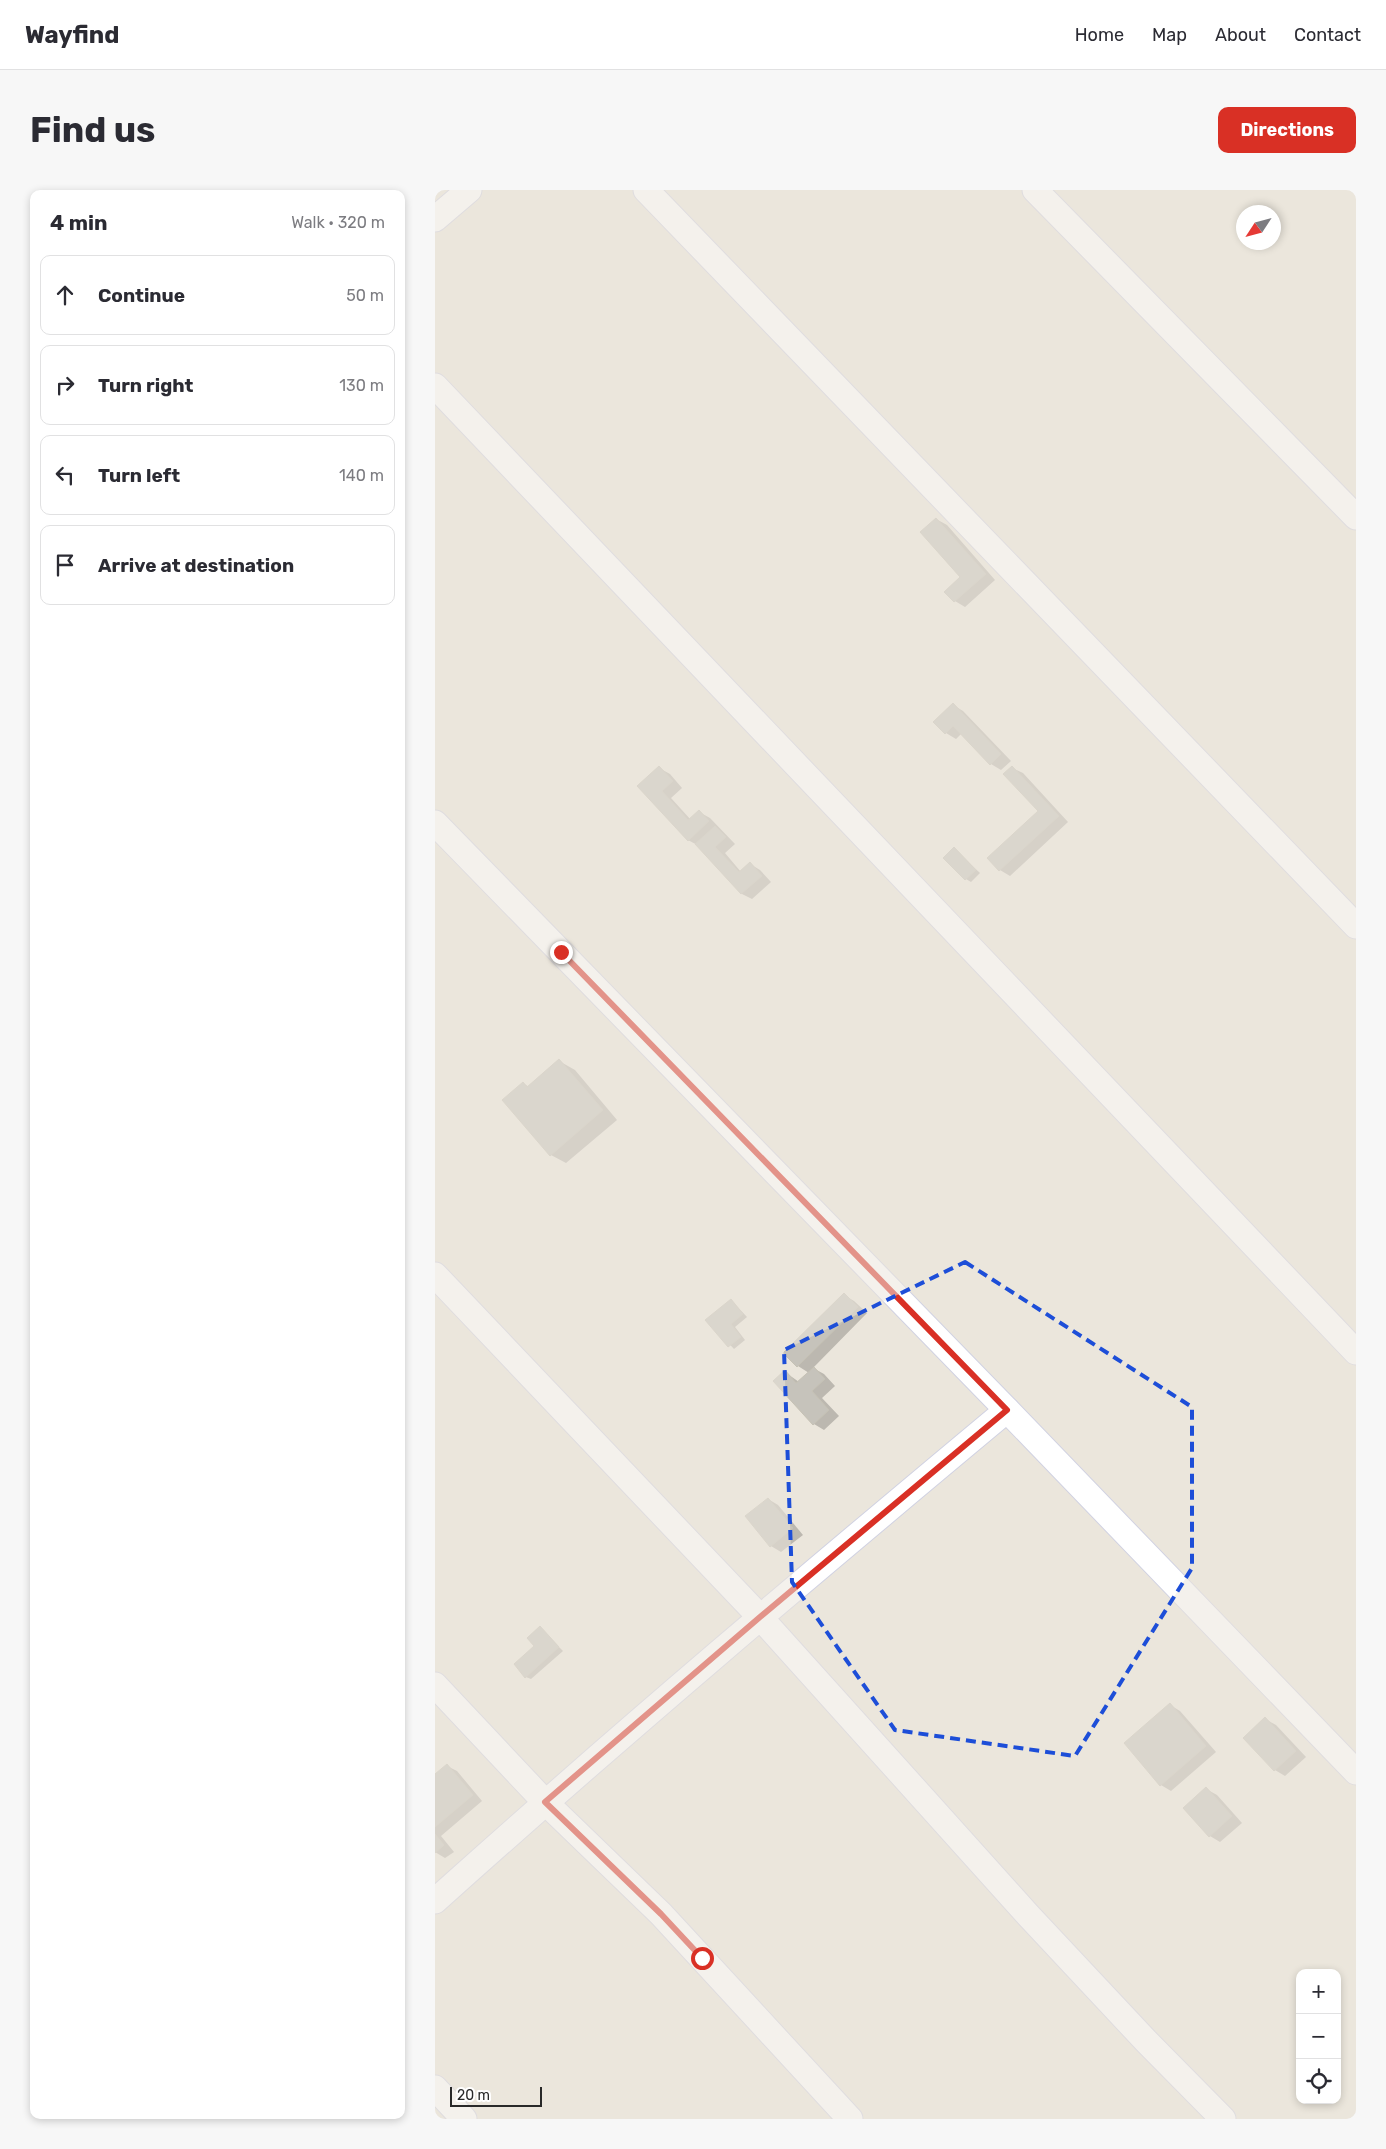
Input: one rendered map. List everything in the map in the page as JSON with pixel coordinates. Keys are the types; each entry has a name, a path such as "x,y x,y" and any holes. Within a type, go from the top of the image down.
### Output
{"street":[{"path":"435,219 469,190"},
{"path":"646,190 1356,926"},
{"path":"1035,190 1356,518"},
{"path":"435,386 1356,1352"},
{"path":"435,824 1007,1410 1356,1772"},
{"path":"435,1276 760,1617 1028,1915 1146,2041 1223,2119"},
{"path":"435,1901 545,1802 760,1617 1007,1410"},
{"path":"435,1685 545,1802 661,1914 850,2119"},
{"path":"435,2088 464,2119"}],"highlighted area":[{"path":"965,1262 1192,1407 1192,1568 1075,1756 895,1730 792,1582 784,1350"}],"building":[{"path":"936,518 986,574 954,602 944,592 960,577 920,532"},
{"path":"953,703 1001,754 990,765 953,726 945,734 933,722"},
{"path":"659,766 673,781 662,791 688,820 699,810 709,821 688,841 637,786"},
{"path":"1012,766 1059,816 999,871 987,858 1038,811 1003,774"},
{"path":"715,826 726,837 715,847 739,872 750,862 762,876 741,894 695,844"},
{"path":"954,847 976,870 965,880 943,858"},
{"path":"559,1059 603,1110 550,1156 502,1100 523,1082 527,1087"},
{"path":"844,1293 858,1307 797,1367 783,1353"},
{"path":"731,1299 743,1314 731,1324 741,1337 728,1347 705,1320"},
{"path":"814,1367 825,1379 812,1391 829,1410 813,1425 773,1381 785,1370 796,1383"},
{"path":"768,1498 793,1528 770,1547 745,1516"},
{"path":"540,1626 559,1647 525,1678 514,1664 534,1646 527,1638"},
{"path":"1170,1703 1206,1746 1160,1786 1124,1743"},
{"path":"1265,1717 1296,1751 1274,1771 1243,1738"},
{"path":"447,1764 473,1795 435,1827 435,1774"},
{"path":"1206,1787 1232,1816 1209,1837 1183,1808"},
{"path":"435,1834 444,1845 435,1853"}],"route":[{"path":"561,952 1007,1410 760,1617 545,1802 661,1914 702,1958"}]}
